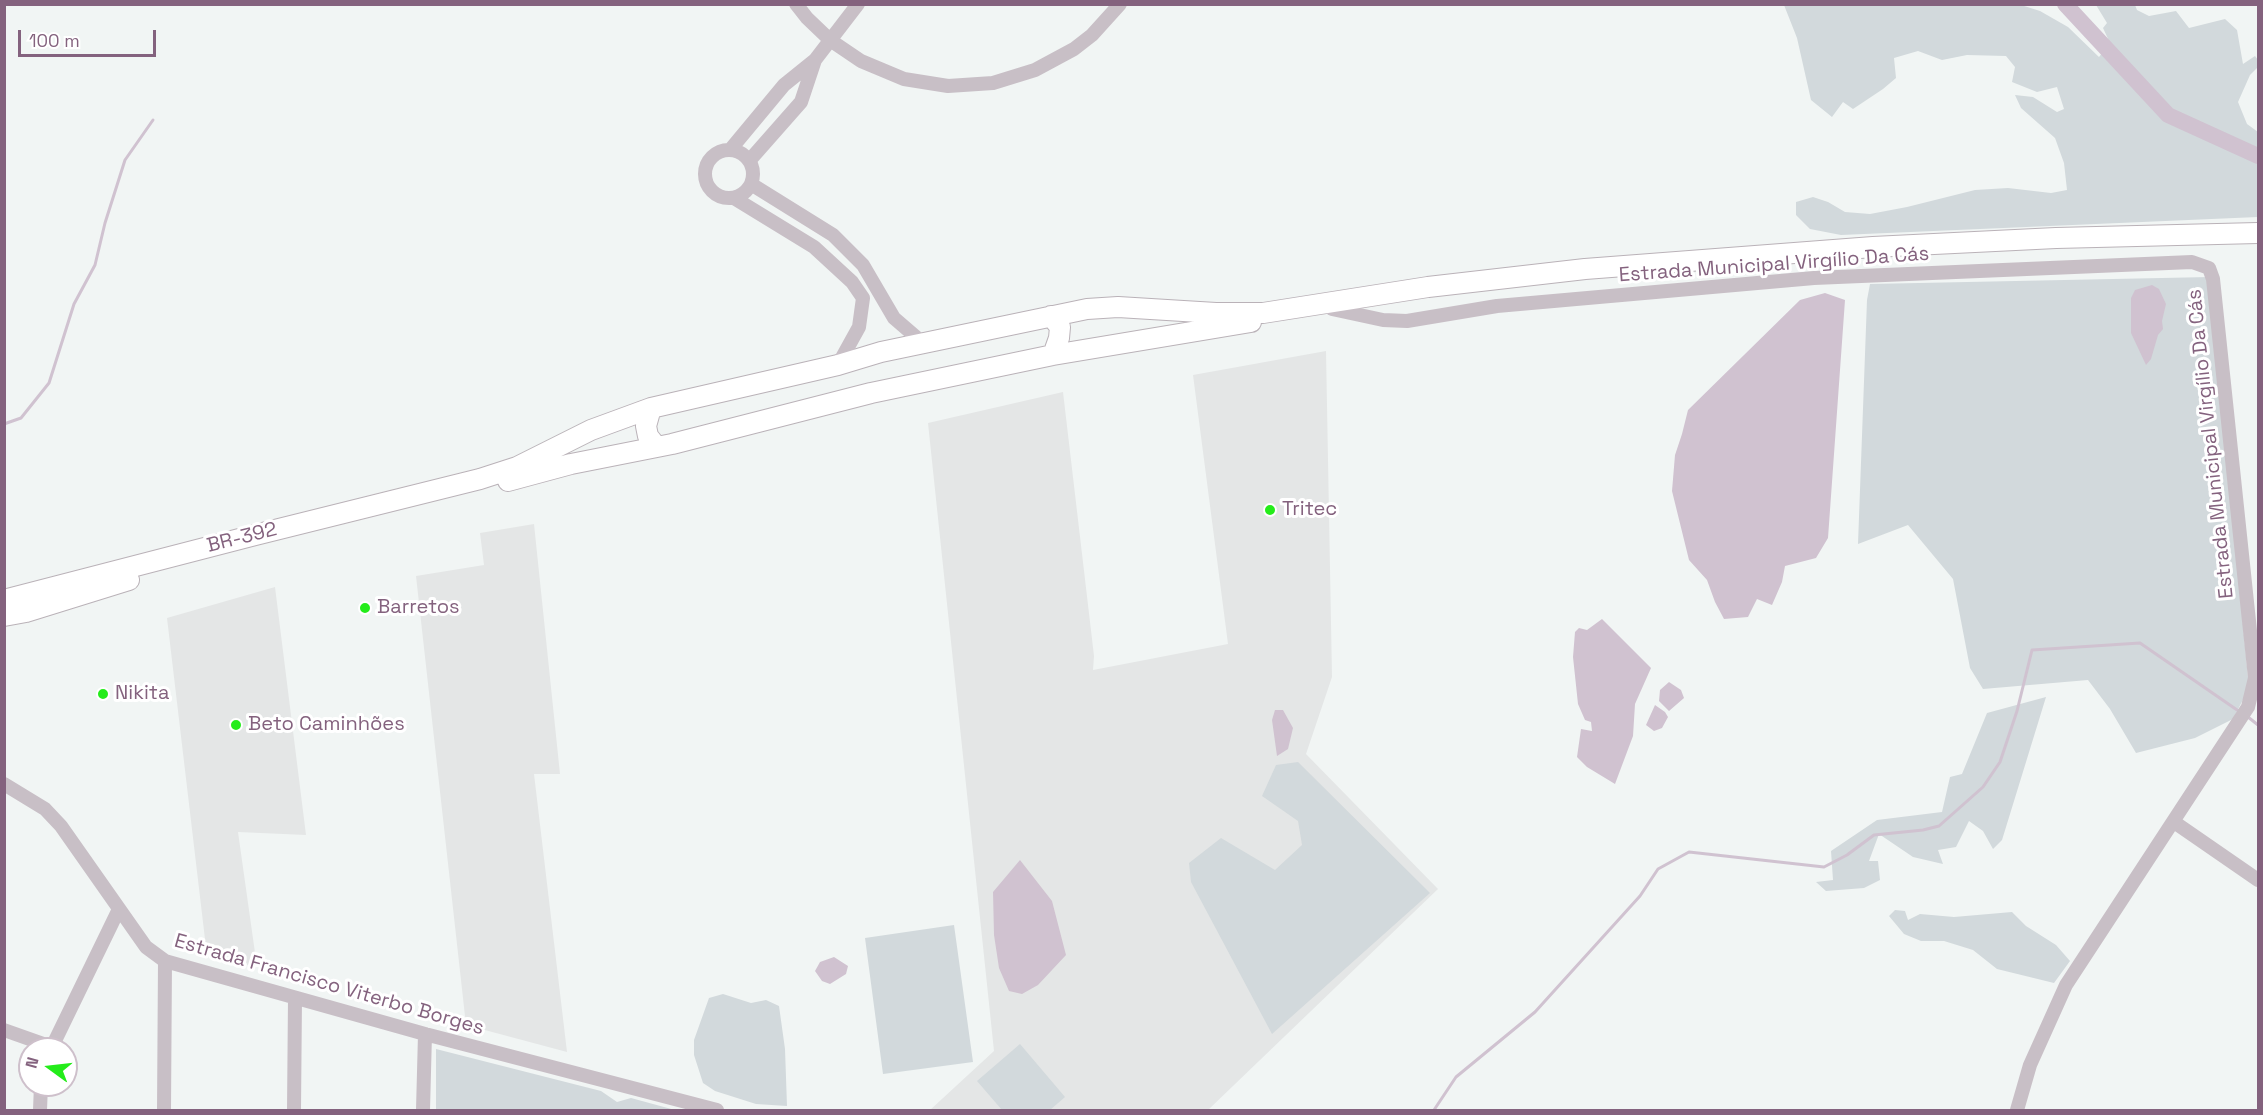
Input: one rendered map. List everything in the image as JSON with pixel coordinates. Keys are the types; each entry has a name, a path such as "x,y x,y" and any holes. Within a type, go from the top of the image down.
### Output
{"highway":[{"name":"BR-392","path":"4,600 480,479 517,467 591,430 651,408 1051,315 1088,309 1118,308 1263,313 1428,287 1585,268 1873,247 2056,238 2259,233"},
{"name":"BR-392","path":"4,616 26,612 255,542 832,402 1053,355 1332,309 1503,284 1784,259 2259,238"},
{"path":"1051,315 1060,327 1053,355"},
{"path":"651,408 646,426 648,436 656,446"}],"street":[{"path":"796,4 830,40 861,61 904,79 948,86 993,83 1014,78 1056,61 1092,35 1120,4"},
{"path":"730,150 784,85 815,60 858,4"},
{"path":"749,161 801,102 815,60"},
{"path":"730,150 741,153 749,161 753,172 751,184 744,193 734,198 722,198 712,192 705,176 709,160 718,152 730,150"},
{"path":"751,184 833,235 863,265 894,318 923,343"},
{"path":"734,198 814,248 845,276 863,298 860,327 838,365"},
{"name":"Estrada Municipal Virgílio Da Cás","path":"1332,309 1383,320 1407,321 1497,306 1814,278 2192,262 2209,268 2214,291 2255,678 2248,707 2066,985 2030,1065 2018,1110"},
{"name":"Estrada Francisco Viterbo Borges","path":"4,784 38,804 61,826 146,947 165,961 425,1034 717,1110"},
{"path":"2174,822 2259,880"},
{"path":"57,1037 119,909"},
{"path":"164,1110 165,961"},
{"path":"294,1110 296,998"},
{"path":"4,1030 23,1037"},
{"path":"423,1110 425,1034"}],"shaded area":[{"path":"1784,5 2021,5 2040,11 2068,27 2099,57 2110,43 2103,28 2107,23 2096,5 2135,5 2137,10 2149,16 2176,11 2189,28 2225,19 2237,30 2243,64 2255,56 2258,60 2258,67 2250,75 2238,102 2247,124 2258,132 2258,217 1841,235 1810,229 1796,215 1796,202 1813,197 1828,202 1845,212 1870,214 1975,190 2008,188 2051,193 2067,190 2064,163 2055,138 2021,108 2015,95 2033,97 2057,112 2064,109 2057,87 2037,92 2012,82 2015,67 2006,56 1967,55 1942,60 1918,51 1894,58 1896,78 1853,109 1843,102 1832,117 1811,100 1797,38"},
{"path":"2210,277 2249,688 2233,719 2195,738 2136,753 2110,709 2088,680 1983,689 1970,668 1953,579 1908,525 1858,544 1867,300 1870,284"},
{"path":"2152,285 2159,289 2166,304 2162,321 2163,329 2158,335 2151,359 2146,365 2131,333 2131,298 2135,290"},
{"path":"1825,293 1845,300 1828,538 1816,558 1785,566 1782,582 1772,605 1757,599 1748,617 1724,619 1707,580 1689,560 1672,491 1675,455 1688,410 1800,300"},
{"path":"1326,351 1332,677 1306,754 1438,889 1208,1110 930,1110 994,1051 928,423 1063,392 1094,656 1093,670 1228,644 1193,375"},
{"path":"534,524 560,774 534,774 567,1052 466,1025 416,576 484,565 480,533"},
{"name":"Beto Caminhões","path":"275,587 306,835 238,832 257,967 207,956 167,618"},
{"path":"1602,619 1651,668 1635,704 1633,736 1615,784 1587,767 1577,757 1581,729 1592,731 1591,722 1585,720 1578,704 1573,657 1575,632 1579,628 1587,630"},
{"path":"1669,682 1681,690 1684,698 1669,711 1659,701 1660,690"},
{"path":"2046,697 2002,840 1993,849 1983,831 1969,821 1956,847 1938,850 1943,864 1913,857 1879,834 1869,861 1878,861 1880,880 1864,888 1826,891 1816,882 1833,880 1831,851 1877,820 1942,812 1950,777 1962,774 1987,713"},
{"path":"1655,705 1668,717 1662,728 1654,731 1646,725"},
{"path":"1275,710 1283,710 1293,728 1288,749 1277,756 1272,720"},
{"path":"1298,762 1430,893 1272,1034 1191,882 1189,863 1221,838 1275,870 1302,845 1298,821 1262,796 1276,765"},
{"path":"1020,860 1052,901 1066,955 1038,985 1022,994 1009,991 999,968 994,935 993,892"},
{"path":"1895,910 1905,911 1908,920 1920,914 1954,917 2012,912 2026,926 2056,945 2070,961 2054,983 1997,969 1973,950 1944,941 1921,941 1904,934 1889,916"},
{"path":"954,925 973,1062 883,1074 865,938"},
{"path":"834,957 848,966 846,974 830,984 822,981 815,971 820,962"},
{"path":"723,994 751,1003 766,1000 779,1006 785,1049 787,1106 756,1104 715,1091 703,1083 694,1055 694,1040 709,998"},
{"path":"1020,1044 1065,1097 1050,1110 1002,1110 977,1081"},
{"path":"436,1049 601,1091 617,1102 631,1098 675,1110 436,1110"}],"waterway":[{"path":"2065,4 2168,115 2258,156"},
{"path":"4,424 21,418 49,383 74,304 95,265 105,223 125,160 153,120"},
{"path":"1434,1110 1456,1077 1535,1012 1640,896 1658,869 1689,852 1824,867 1847,855 1874,835 1939,826 1983,787 2000,762 2017,711 2032,650 2140,643 2240,712"},
{"path":"2248,717 2258,725"}],"place":[{"name":"Tritec","path":"1270,510"},
{"name":"Barretos","path":"365,608"},
{"name":"Nikita","path":"103,694"},
{"name":"Beto Caminhões","path":"236,725"}]}
